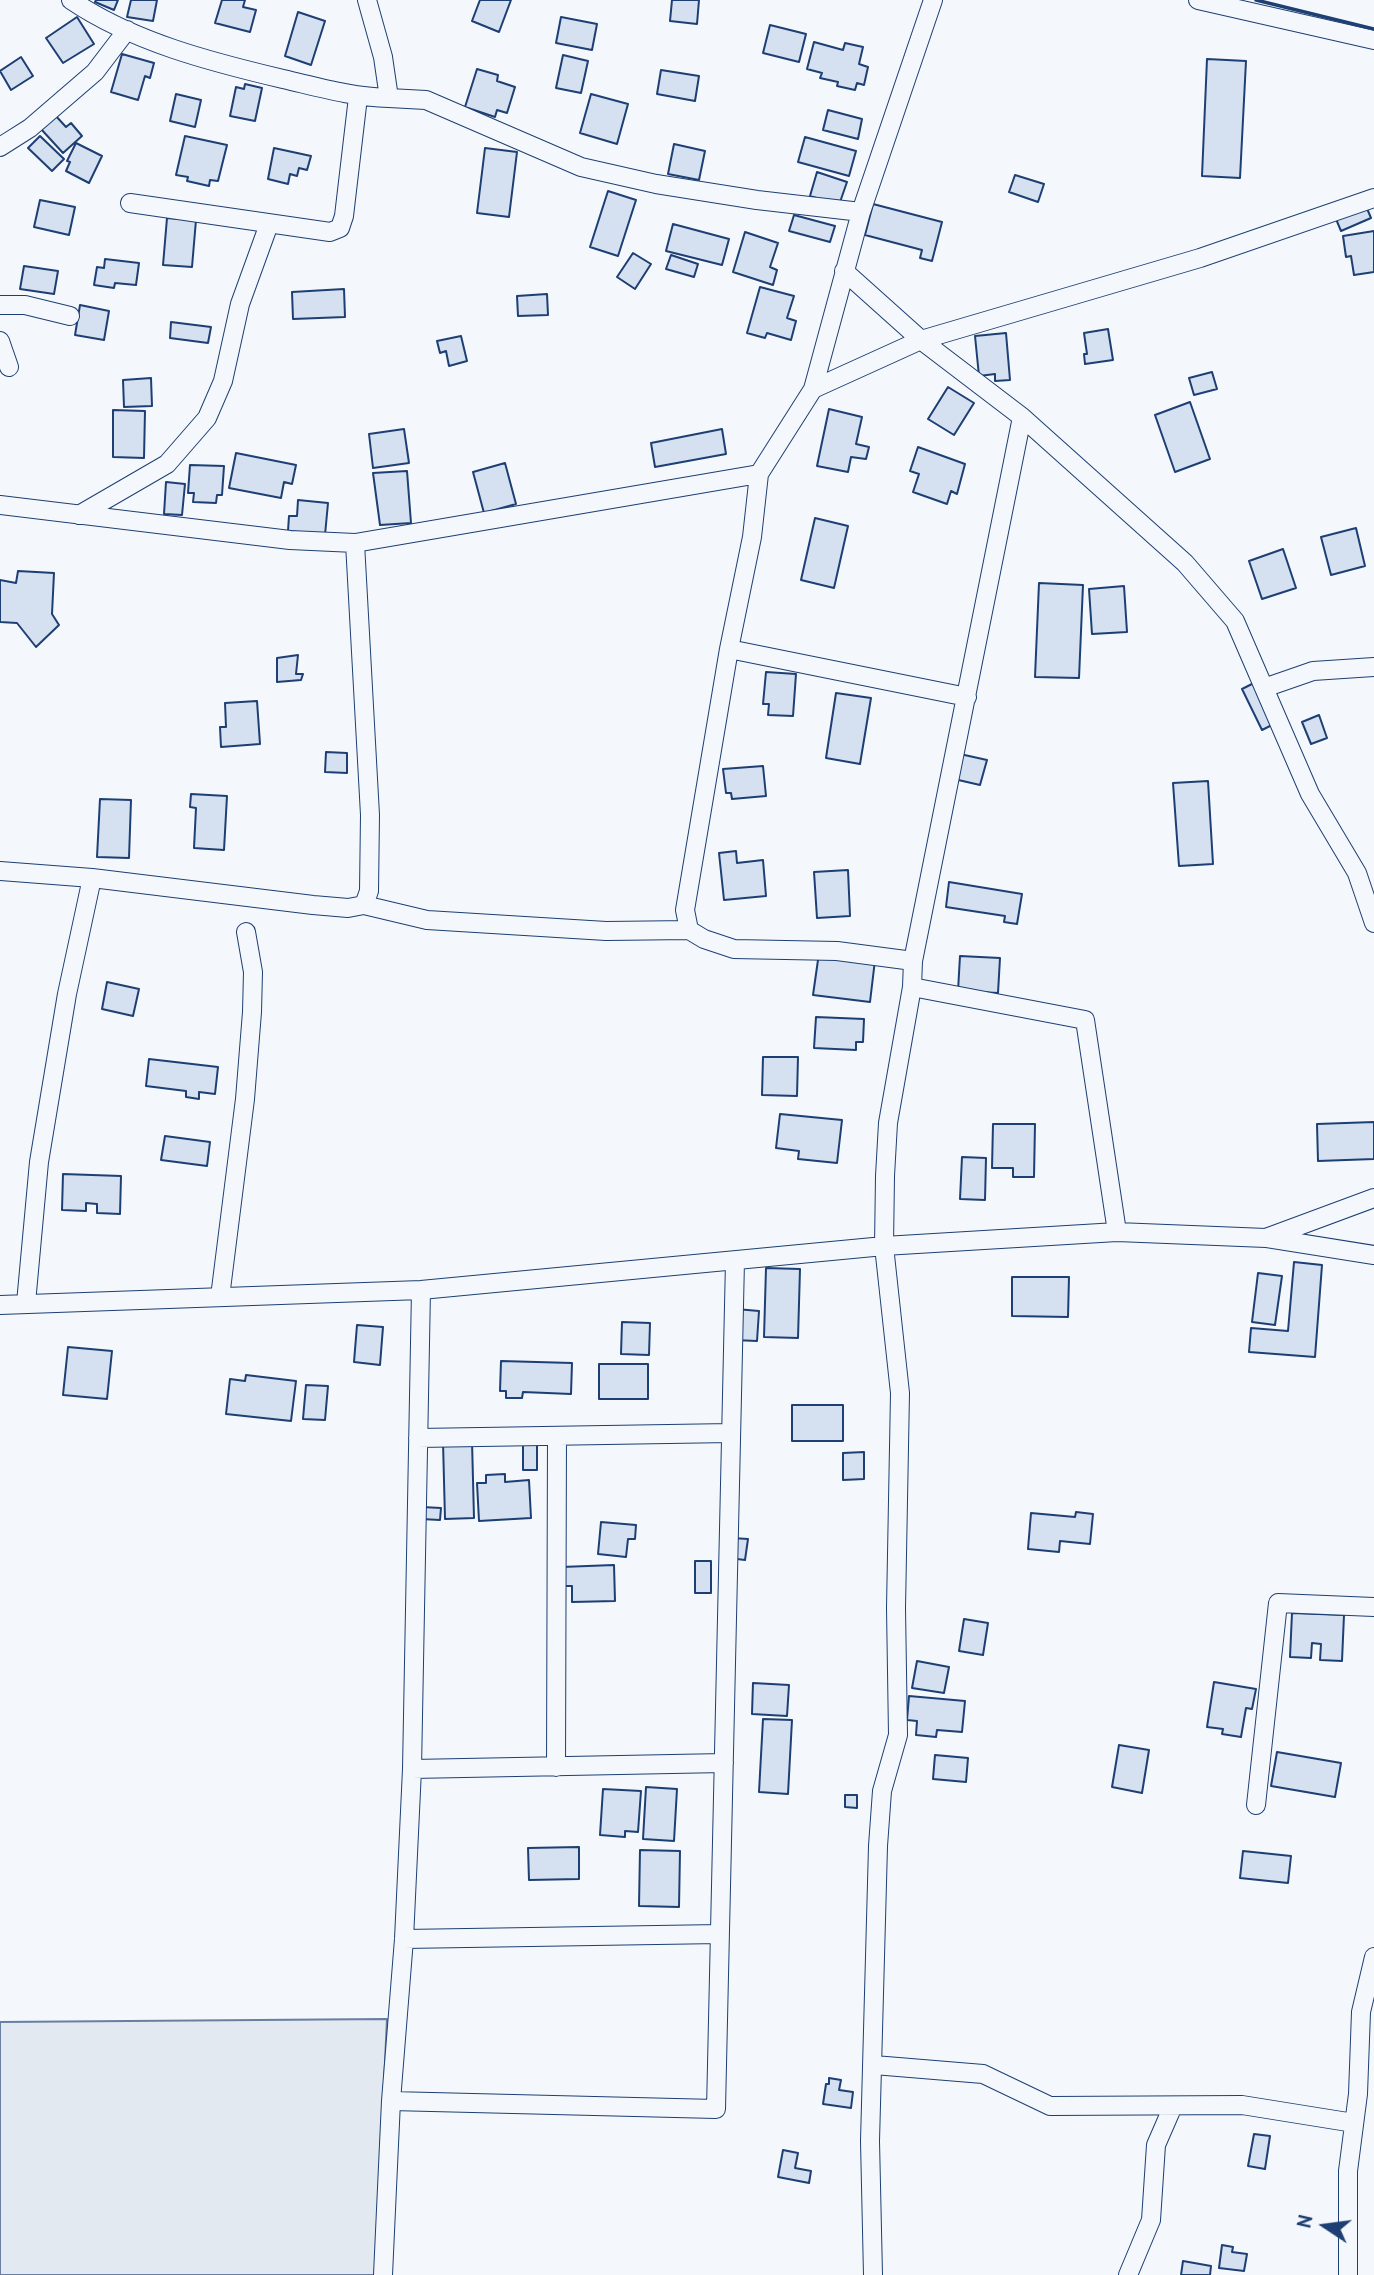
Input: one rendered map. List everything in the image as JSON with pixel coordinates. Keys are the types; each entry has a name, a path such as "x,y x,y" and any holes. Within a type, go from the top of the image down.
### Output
{"street":[{"path":"71,0 127,30 189,54 358,97 426,100 581,167 656,184 862,212"},
{"path":"367,0 383,57 389,98"},
{"path":"689,930 685,910 729,649 752,537 759,474 813,389 862,212 933,0"},
{"path":"1198,0 1374,40"},
{"path":"0,147 30,128 94,72 127,30"},
{"path":"130,203 330,232 340,228 344,216 358,97"},
{"path":"813,389 921,341 1200,258 1374,198"},
{"path":"79,514 167,464 207,418 223,381 240,304 269,224"},
{"path":"844,271 921,341 1022,417 1185,563 1236,621 1310,794 1357,873 1374,923"},
{"path":"0,305 25,306 70,316"},
{"path":"0,341 9,367"},
{"path":"873,2275 870,2141 878,1846 882,1791 898,1735 896,1608 900,1393 884,1246 888,1124 912,987 914,961 1022,417"},
{"path":"0,505 290,540 355,543 759,474"},
{"path":"355,543 371,826 369,891 364,905"},
{"path":"729,649 967,698"},
{"path":"1264,688 1313,671 1374,667"},
{"path":"0,871 92,878 313,905 348,908 364,905 427,920 606,931 689,930 704,939 734,949 837,951 914,961"},
{"path":"26,1303 40,1162 67,994 92,878"},
{"path":"220,1297 252,1012 253,972 246,932"},
{"path":"912,987 1085,1020 1117,1233"},
{"path":"1266,1238 1374,1198"},
{"path":"0,1305 421,1290 884,1246 1117,1233 1266,1238 1374,1255"},
{"path":"391,2101 716,2109 735,1261"},
{"path":"383,2275 412,1769 421,1290"},
{"path":"418,1438 731,1433"},
{"path":"556,1766 557,1436"},
{"path":"1256,1805 1278,1602 1374,1607"},
{"path":"412,1769 724,1763"},
{"path":"404,1939 720,1934"},
{"path":"1348,2275 1348,2171 1374,1958"},
{"path":"874,2065 983,2074 1050,2106 1242,2105 1354,2123"},
{"path":"1128,2275 1151,2220 1156,2145 1173,2106"}],"shaded area":[{"path":"387,2019 375,2275 0,2275 0,2022"}],"building":[{"path":"118,0 114,10 95,2"},
{"path":"131,0 157,0 153,21 127,17"},
{"path":"222,0 245,0 243,7 256,10 250,32 215,23"},
{"path":"480,0 511,0 499,32 472,21"},
{"path":"672,0 699,0 697,24 670,21"},
{"path":"298,12 325,21 311,65 285,56"},
{"path":"77,17 94,44 63,63 46,38"},
{"path":"561,17 597,24 592,50 556,43"},
{"path":"770,25 806,34 799,62 763,53"},
{"path":"814,42 843,50 845,43 863,47 859,64 868,67 864,85 857,83 855,90 837,86 838,82 820,78 822,73 807,69"},
{"path":"122,54 154,63 150,78 145,76 138,100 111,92"},
{"path":"563,55 588,61 581,93 556,88"},
{"path":"21,57 33,76 11,90 0,71"},
{"path":"1207,59 1246,61 1240,178 1202,176"},
{"path":"477,69 498,75 497,81 515,87 507,113 497,110 495,117 465,107"},
{"path":"661,70 699,76 695,101 657,94"},
{"path":"245,84 262,88 255,121 230,116 236,87 244,89"},
{"path":"176,94 201,100 195,127 170,121"},
{"path":"591,94 628,104 617,144 580,133"},
{"path":"828,110 862,119 858,139 823,130"},
{"path":"55,115 66,127 71,123 82,136 63,153 41,129"},
{"path":"40,136 64,159 52,171 28,148"},
{"path":"185,136 227,145 218,181 210,180 209,186 187,181 188,177 176,175"},
{"path":"805,137 856,151 849,176 798,162"},
{"path":"76,143 102,156 89,183 66,171 70,162 67,161"},
{"path":"674,144 705,151 699,180 668,174"},
{"path":"274,148 311,156 307,170 299,168 297,176 290,174 288,184 268,179"},
{"path":"485,148 517,152 509,217 477,213"},
{"path":"817,172 847,182 839,205 810,196"},
{"path":"1015,175 1044,184 1038,202 1009,192"},
{"path":"608,191 636,200 618,256 590,247"},
{"path":"40,200 75,207 69,235 34,227"},
{"path":"873,204 942,222 932,261 920,258 922,250 865,235"},
{"path":"1366,206 1371,218 1341,231 1336,219"},
{"path":"794,215 835,226 830,242 789,231"},
{"path":"167,218 196,220 192,267 163,265"},
{"path":"673,224 729,239 722,265 666,251"},
{"path":"1374,231 1374,272 1354,275 1351,256 1346,257 1343,236"},
{"path":"745,232 778,243 770,267 777,270 773,285 733,272"},
{"path":"633,253 651,264 635,289 617,277"},
{"path":"671,255 698,264 694,277 666,269"},
{"path":"105,259 139,263 136,285 115,283 114,288 94,285 97,267 104,268"},
{"path":"24,266 58,271 54,294 20,289"},
{"path":"760,287 794,296 787,318 796,321 791,340 767,333 765,338 747,333"},
{"path":"344,289 345,317 293,319 292,292"},
{"path":"547,294 548,315 518,316 517,296"},
{"path":"80,305 109,311 104,340 75,335"},
{"path":"171,322 211,327 208,343 170,338"},
{"path":"1108,329 1113,360 1085,364 1084,354 1087,354 1084,333"},
{"path":"1006,333 1010,380 995,381 995,374 979,376 975,336"},
{"path":"461,336 467,361 449,366 446,351 440,353 437,341"},
{"path":"1212,372 1217,389 1194,395 1189,378"},
{"path":"151,378 152,406 124,407 123,380"},
{"path":"948,387 974,403 954,435 928,419"},
{"path":"1190,402 1210,459 1175,472 1155,415"},
{"path":"829,409 862,417 856,444 869,447 866,459 851,457 848,472 817,466"},
{"path":"113,410 145,411 144,458 113,457"},
{"path":"404,429 409,463 373,468 369,434"},
{"path":"722,429 726,454 655,467 651,443"},
{"path":"918,447 965,464 957,494 951,491 947,504 913,492 919,474 910,471"},
{"path":"236,453 296,465 292,484 284,482 281,498 229,488"},
{"path":"505,463 516,504 484,513 473,472"},
{"path":"190,465 224,466 222,495 217,495 216,503 193,502 194,493 188,493"},
{"path":"407,471 411,523 380,525 373,473"},
{"path":"166,482 185,484 182,515 164,514"},
{"path":"298,500 328,503 325,535 288,531 289,516 297,516"},
{"path":"815,518 848,526 834,588 801,580"},
{"path":"1356,528 1365,566 1331,575 1321,537"},
{"path":"1283,549 1296,588 1262,599 1249,561"},
{"path":"18,571 54,573 52,614 59,625 36,647 17,623 0,622 0,580 16,583"},
{"path":"1039,583 1083,585 1079,678 1035,677"},
{"path":"1124,586 1127,632 1092,634 1089,589"},
{"path":"298,655 296,674 303,674 301,680 277,682 277,658"},
{"path":"766,672 796,674 793,716 768,715 769,704 763,704"},
{"path":"1254,683 1274,724 1262,730 1242,689"},
{"path":"836,693 871,698 860,764 826,758"},
{"path":"257,701 260,744 221,747 220,727 226,727 225,703"},
{"path":"1319,715 1327,738 1311,744 1302,722"},
{"path":"326,752 347,753 347,773 325,772"},
{"path":"960,754 987,760 980,785 954,779"},
{"path":"763,766 766,796 732,799 731,793 726,793 723,769"},
{"path":"1208,781 1213,864 1179,866 1173,783"},
{"path":"191,794 227,796 224,850 194,848 196,808 190,807"},
{"path":"100,799 131,800 129,858 97,857"},
{"path":"736,851 737,863 763,860 766,896 724,900 719,853"},
{"path":"848,870 850,916 817,918 814,872"},
{"path":"949,882 1022,894 1017,924 1004,922 1005,916 946,907"},
{"path":"819,953 875,960 870,1002 813,995"},
{"path":"960,956 1000,958 998,993 958,991"},
{"path":"107,982 139,989 133,1016 102,1009"},
{"path":"816,1017 864,1019 863,1042 856,1042 856,1050 814,1048"},
{"path":"763,1057 798,1057 797,1096 762,1095"},
{"path":"149,1059 218,1067 215,1094 199,1092 199,1099 186,1097 186,1091 146,1086"},
{"path":"780,1114 842,1120 837,1163 798,1159 799,1151 776,1148"},
{"path":"1374,1122 1374,1159 1318,1161 1317,1124"},
{"path":"993,1124 1035,1124 1034,1177 1013,1177 1013,1168 992,1168"},
{"path":"165,1136 210,1142 207,1166 161,1160"},
{"path":"962,1157 986,1158 985,1200 960,1199"},
{"path":"63,1174 121,1176 120,1214 97,1213 97,1204 86,1203 86,1211 62,1210"},
{"path":"1294,1262 1322,1265 1315,1357 1249,1352 1251,1328 1288,1331"},
{"path":"766,1268 800,1269 798,1338 764,1337"},
{"path":"1258,1273 1282,1276 1275,1325 1252,1322"},
{"path":"1012,1277 1069,1277 1068,1317 1012,1316"},
{"path":"736,1309 759,1311 757,1341 734,1340"},
{"path":"622,1322 650,1323 649,1355 621,1354"},
{"path":"357,1325 383,1327 380,1365 354,1362"},
{"path":"68,1347 112,1351 107,1399 63,1395"},
{"path":"501,1361 572,1363 571,1394 523,1392 522,1398 506,1398 506,1391 500,1391"},
{"path":"599,1364 648,1364 648,1399 599,1399"},
{"path":"246,1375 296,1381 291,1421 226,1414 230,1379 245,1381"},
{"path":"306,1385 328,1386 325,1420 303,1419"},
{"path":"792,1405 843,1405 843,1441 792,1441"},
{"path":"472,1441 474,1518 445,1519 443,1442"},
{"path":"523,1445 537,1445 537,1470 523,1470"},
{"path":"864,1452 864,1479 843,1480 843,1453"},
{"path":"505,1474 505,1482 529,1480 531,1518 479,1521 477,1483 486,1483 486,1475"},
{"path":"422,1507 441,1508 440,1520 421,1519"},
{"path":"1076,1512 1093,1514 1090,1544 1060,1541 1059,1552 1028,1549 1031,1513 1075,1517"},
{"path":"601,1522 636,1525 635,1539 628,1539 626,1557 598,1554"},
{"path":"732,1538 748,1539 745,1560 729,1558"},
{"path":"695,1561 711,1561 711,1593 695,1593"},
{"path":"614,1565 615,1601 572,1602 572,1586 562,1586 561,1567"},
{"path":"1292,1613 1344,1615 1342,1661 1320,1660 1321,1644 1312,1643 1311,1658 1290,1657"},
{"path":"964,1619 988,1623 983,1655 959,1651"},
{"path":"917,1661 949,1667 944,1693 912,1688"},
{"path":"1214,1682 1256,1689 1252,1709 1246,1708 1241,1737 1222,1734 1223,1729 1207,1727"},
{"path":"753,1683 789,1685 787,1716 752,1714"},
{"path":"909,1696 965,1701 962,1732 937,1730 936,1737 916,1735 917,1721 907,1720"},
{"path":"763,1719 792,1720 788,1794 759,1792"},
{"path":"1119,1745 1149,1750 1142,1793 1112,1787"},
{"path":"1277,1752 1341,1763 1335,1797 1271,1786"},
{"path":"935,1755 968,1758 966,1782 933,1779"},
{"path":"646,1787 677,1789 674,1841 643,1839"},
{"path":"603,1789 641,1791 638,1832 625,1831 625,1837 600,1835"},
{"path":"845,1795 857,1795 857,1808 845,1807"},
{"path":"579,1847 579,1879 529,1880 528,1848"},
{"path":"640,1850 680,1851 679,1907 639,1906"},
{"path":"1243,1851 1291,1856 1288,1883 1240,1878"},
{"path":"829,2078 841,2080 839,2090 853,2092 851,2108 823,2104"},
{"path":"1254,2134 1270,2136 1265,2169 1248,2166"},
{"path":"783,2150 798,2153 795,2168 811,2171 809,2183 778,2177"},
{"path":"1222,2245 1233,2247 1232,2252 1247,2254 1244,2271 1219,2268"},
{"path":"1183,2261 1211,2266 1210,2275 1181,2275"}],"wall":[{"path":"1256,0 1374,29"}]}
